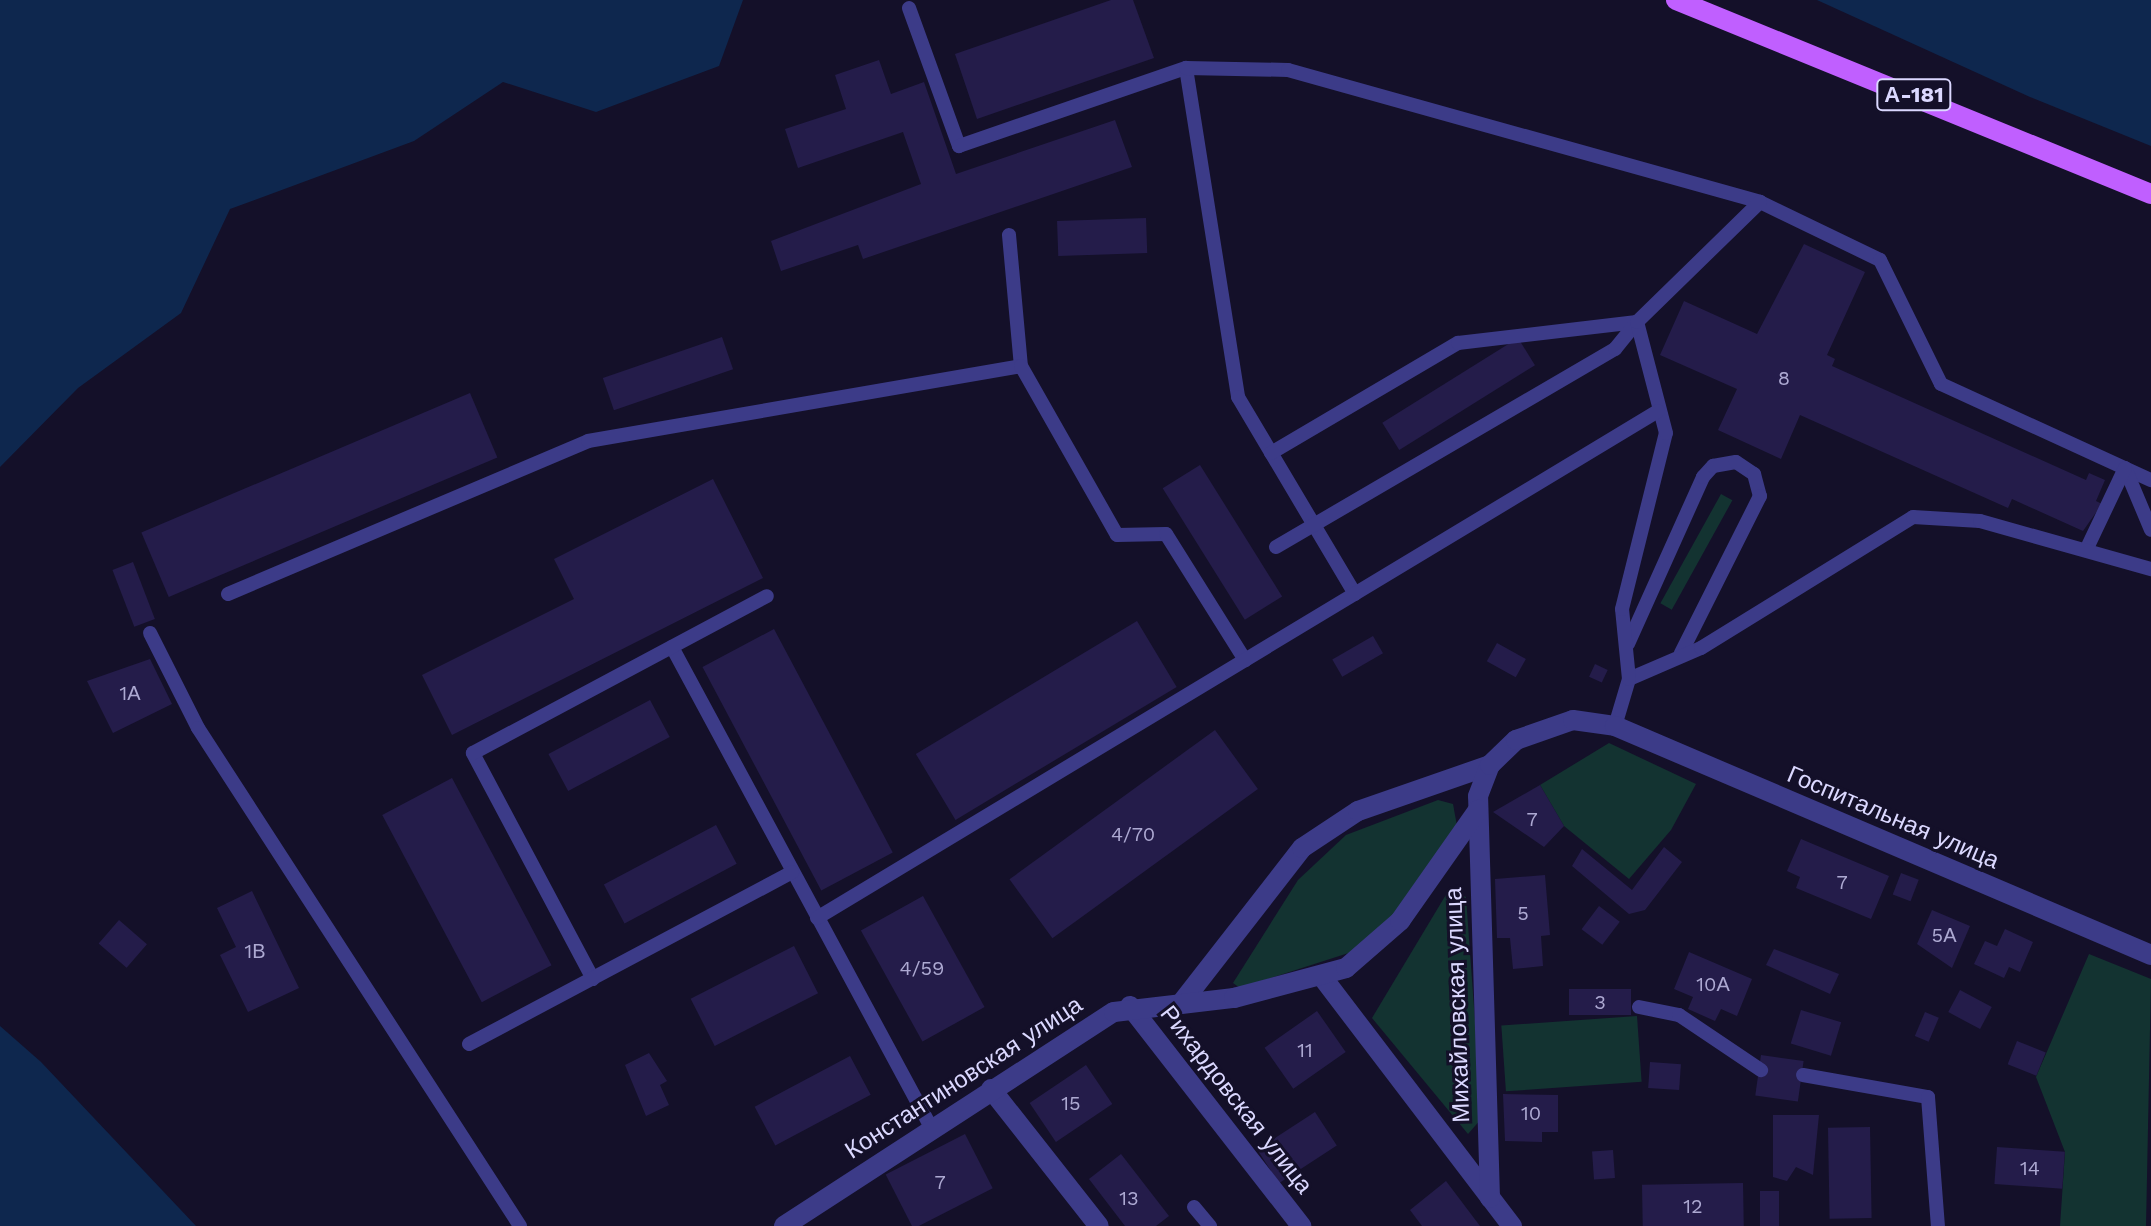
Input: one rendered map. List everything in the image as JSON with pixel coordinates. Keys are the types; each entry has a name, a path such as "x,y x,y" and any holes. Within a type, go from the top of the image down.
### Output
{"main road":[{"name":"А-181","path":"1676,0 2151,194"}],"street":[{"name":"Госпитальная улица","path":"1490,765 1516,740 1573,720 1615,726 2151,955"},
{"path":"1478,810 1490,765"},
{"path":"1183,1001 1302,848 1358,811 1490,765"},
{"name":"Константиновская улица","path":"784,1226 991,1089 1130,1006 1183,1001 1323,978 1364,956 1400,921 1478,810"},
{"name":"Михайловская улица","path":"1478,810 1490,1198"},
{"path":"1323,978 1512,1226"},
{"name":"Рихардовская улица","path":"1130,1006 1301,1226"},
{"path":"991,1089 1099,1226"}],"lane":[{"path":"909,8 959,146 1186,68 1288,70 1760,202 1880,260 1941,384 2151,480"},
{"path":"1186,68 1238,397 1355,594"},
{"path":"1276,547 1615,349 1637,322 1760,202"},
{"path":"1009,235 1021,366 1117,535 1166,534 1245,660"},
{"path":"1271,453 1458,343 1548,326 1637,322"},
{"path":"1615,726 1629,679 1622,609 1666,433 1637,322"},
{"path":"228,594 588,441 1021,366"},
{"path":"817,918 1658,411"},
{"path":"1627,649 1703,477 1713,466 1736,462 1754,474 1760,496 1681,653"},
{"path":"2125,468 2151,530"},
{"path":"2088,546 2125,468"},
{"path":"1629,679 1681,653 1701,648 1913,517 1980,521 2088,546 2151,569"},
{"path":"593,979 473,753 767,596"},
{"path":"150,633 198,728 520,1226"},
{"path":"672,647 932,1129"},
{"path":"469,1044 792,872"},
{"path":"1639,1007 1679,1015 1761,1070"},
{"path":"1803,1075 1921,1090 1928,1097 1938,1226"},
{"path":"1194,1207 1210,1226"}],"green space":[{"path":"1721,494 1732,500 1672,610 1660,603"},
{"path":"1609,743 1696,784 1671,830 1629,879 1564,826 1540,785"},
{"path":"1438,800 1453,804 1457,826 1418,890 1361,949 1240,988 1233,983 1298,880 1346,835"},
{"path":"1450,888 1466,897 1482,1118 1468,1134 1372,1018"},
{"path":"2089,954 2151,979 2146,1226 2060,1226 2065,1152 2036,1077"},
{"path":"1637,1016 1642,1082 1506,1091 1501,1025"}],"water":[{"path":"0,0 743,0 719,66 596,112 503,82 414,141 230,209 181,313 78,388 0,467"},
{"path":"1817,0 2151,0 2151,146 2030,97"},
{"path":"0,1026 41,1062 196,1226 0,1226"}],"building":[{"path":"1111,0 1133,0 1154,58 977,119 955,54"},
{"path":"879,60 891,94 924,82 956,174 1115,120 1132,167 863,259 858,245 781,271 771,241 921,184 903,132 798,168 785,129 846,109 835,75"},
{"path":"1146,218 1147,253 1058,256 1057,221"},
{"path":"1804,244 1865,272 1827,355 1835,359 1832,366 2086,480 2089,473 2105,480 2096,501 2102,504 2083,531 2012,499 2008,508 1800,415 1781,459 1718,430 1737,389 1660,355 1684,301 1757,334"},
{"path":"722,337 733,369 614,410 603,378"},
{"path":"1518,338 1535,365 1399,450 1382,423"},
{"path":"470,393 497,457 169,597 141,532"},
{"path":"1200,465 1282,596 1245,620 1163,488"},
{"path":"713,479 763,578 452,735 422,675 574,599 554,559"},
{"path":"133,562 155,619 134,627 112,570"},
{"path":"1137,621 1177,687 956,820 916,754"},
{"path":"774,629 893,852 821,890 702,667"},
{"path":"1373,636 1383,653 1342,677 1332,660"},
{"path":"1497,643 1526,659 1516,677 1487,661"},
{"path":"150,659 172,704 113,733 87,681"},
{"path":"1595,664 1608,670 1602,683 1589,677"},
{"path":"650,700 670,737 568,791 548,754"},
{"path":"1215,730 1258,789 1052,938 1010,879"},
{"path":"452,778 552,965 482,1002 382,815"},
{"path":"1540,785 1564,826 1544,847 1493,812"},
{"path":"716,825 737,864 625,923 604,885"},
{"path":"1801,839 1889,876 1871,919 1796,888 1800,877 1787,871"},
{"path":"1664,847 1682,862 1645,910 1629,914 1572,866 1582,849 1632,890"},
{"path":"1901,873 1919,880 1910,901 1893,894"},
{"path":"1545,875 1550,935 1541,936 1543,966 1513,969 1510,938 1497,938 1495,879"},
{"path":"252,891 299,988 248,1012 220,955 236,947 217,908"},
{"path":"923,896 985,1007 922,1041 861,930"},
{"path":"1599,906 1620,922 1602,945 1582,929"},
{"path":"1932,910 1970,926 1952,968 1917,944"},
{"path":"119,920 147,944 127,968 99,943"},
{"path":"2005,929 2033,942 2020,972 2009,967 2004,978 1974,964 1985,941 1997,946"},
{"path":"794,946 818,993 715,1046 691,999"},
{"path":"1774,949 1839,974 1830,994 1766,965"},
{"path":"1689,952 1752,979 1737,1016 1721,1009 1715,1021 1688,1009 1693,997 1674,989"},
{"path":"1569,989 1631,989 1631,1015 1569,1015"},
{"path":"1960,990 1992,1007 1980,1029 1948,1012"},
{"path":"1801,1010 1841,1022 1831,1056 1791,1043"},
{"path":"1317,1011 1346,1052 1293,1089 1265,1048"},
{"path":"1925,1012 1939,1018 1929,1042 1915,1036"},
{"path":"2017,1041 2046,1053 2036,1076 2008,1064"},
{"path":"649,1053 667,1081 660,1085 669,1105 646,1116 625,1065"},
{"path":"1761,1055 1804,1061 1798,1102 1755,1096"},
{"path":"850,1056 871,1095 775,1146 755,1107"},
{"path":"1650,1062 1681,1064 1679,1090 1648,1088"},
{"path":"1086,1065 1112,1104 1056,1142 1030,1103"},
{"path":"1503,1094 1558,1095 1558,1132 1542,1132 1542,1142 1505,1141"},
{"path":"1315,1112 1337,1146 1279,1183 1257,1150"},
{"path":"1773,1115 1819,1115 1813,1175 1796,1167 1787,1181 1773,1177"},
{"path":"1870,1127 1872,1218 1830,1219 1828,1128"},
{"path":"965,1134 993,1188 919,1226 912,1226 886,1174"},
{"path":"1997,1147 2065,1152 2062,1189 1994,1184"},
{"path":"1613,1150 1615,1178 1594,1179 1592,1151"},
{"path":"1121,1154 1169,1216 1156,1226 1125,1226 1089,1179"},
{"path":"1446,1181 1480,1226 1422,1226 1410,1210"},
{"path":"1743,1183 1744,1226 1643,1226 1642,1185"},
{"path":"1760,1191 1779,1191 1779,1226 1760,1226"}]}
